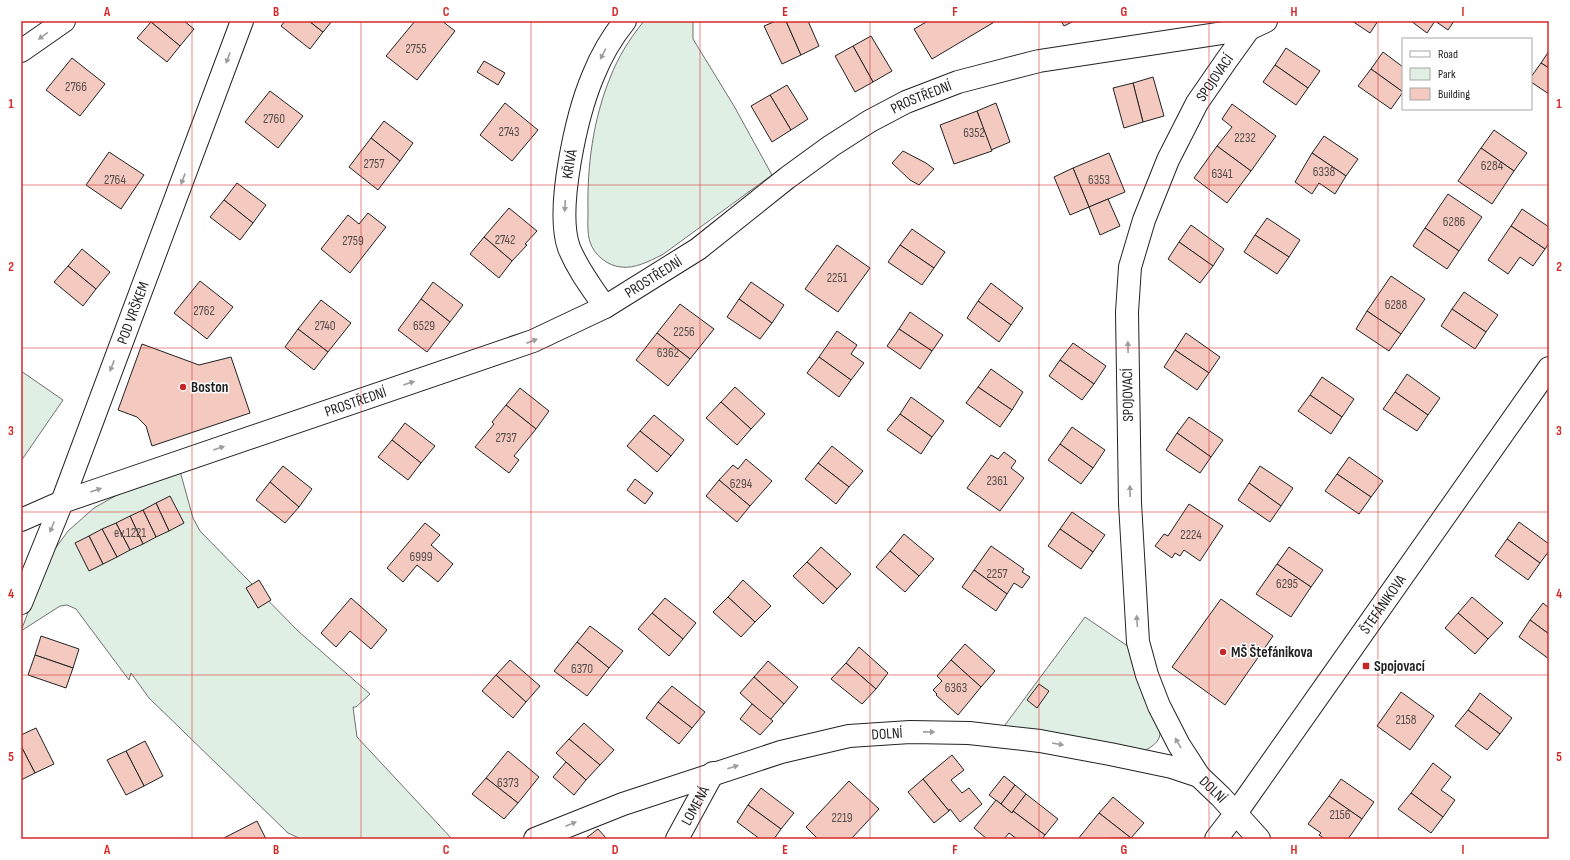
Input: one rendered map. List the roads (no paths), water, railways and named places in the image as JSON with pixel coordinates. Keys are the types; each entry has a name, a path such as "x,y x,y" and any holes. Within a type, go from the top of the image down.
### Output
{"street":[{"path":"21,52 64,21"},
{"name":"POD VRŠKEM","path":"21,603 62,502 242,21"},
{"name":"KŘIVÁ","path":"605,307 584,277 569,247 565,218 566,188 572,149 589,87 602,55 616,32 625,21"},
{"name":"PROSTŘEDNÍ","path":"21,520 62,502 533,341 605,307 698,249 787,178 831,146 870,121 906,102 958,82 1038,61 1258,25"},
{"name":"SPOJOVACÍ","path":"1199,776 1178,745 1159,706 1147,675 1138,642 1130,503 1127,312 1130,267 1144,220 1168,160 1197,103 1258,25"},
{"name":"ŠTEFÁNIKOVA","path":"1216,839 1236,813 1549,368"},
{"name":"DOLNÍ","path":"535,839 623,804 780,752 849,736 910,732 969,733 1040,741 1164,765 1199,776 1221,797 1259,839"},
{"name":"LOMENÁ","path":"677,839 713,773"}],"place":[{"name":"Boston","path":"183,387"},
{"name":"MŠ Štefánikova","path":"1223,652"},
{"name":"Spojovací","path":"1366,666"}]}
